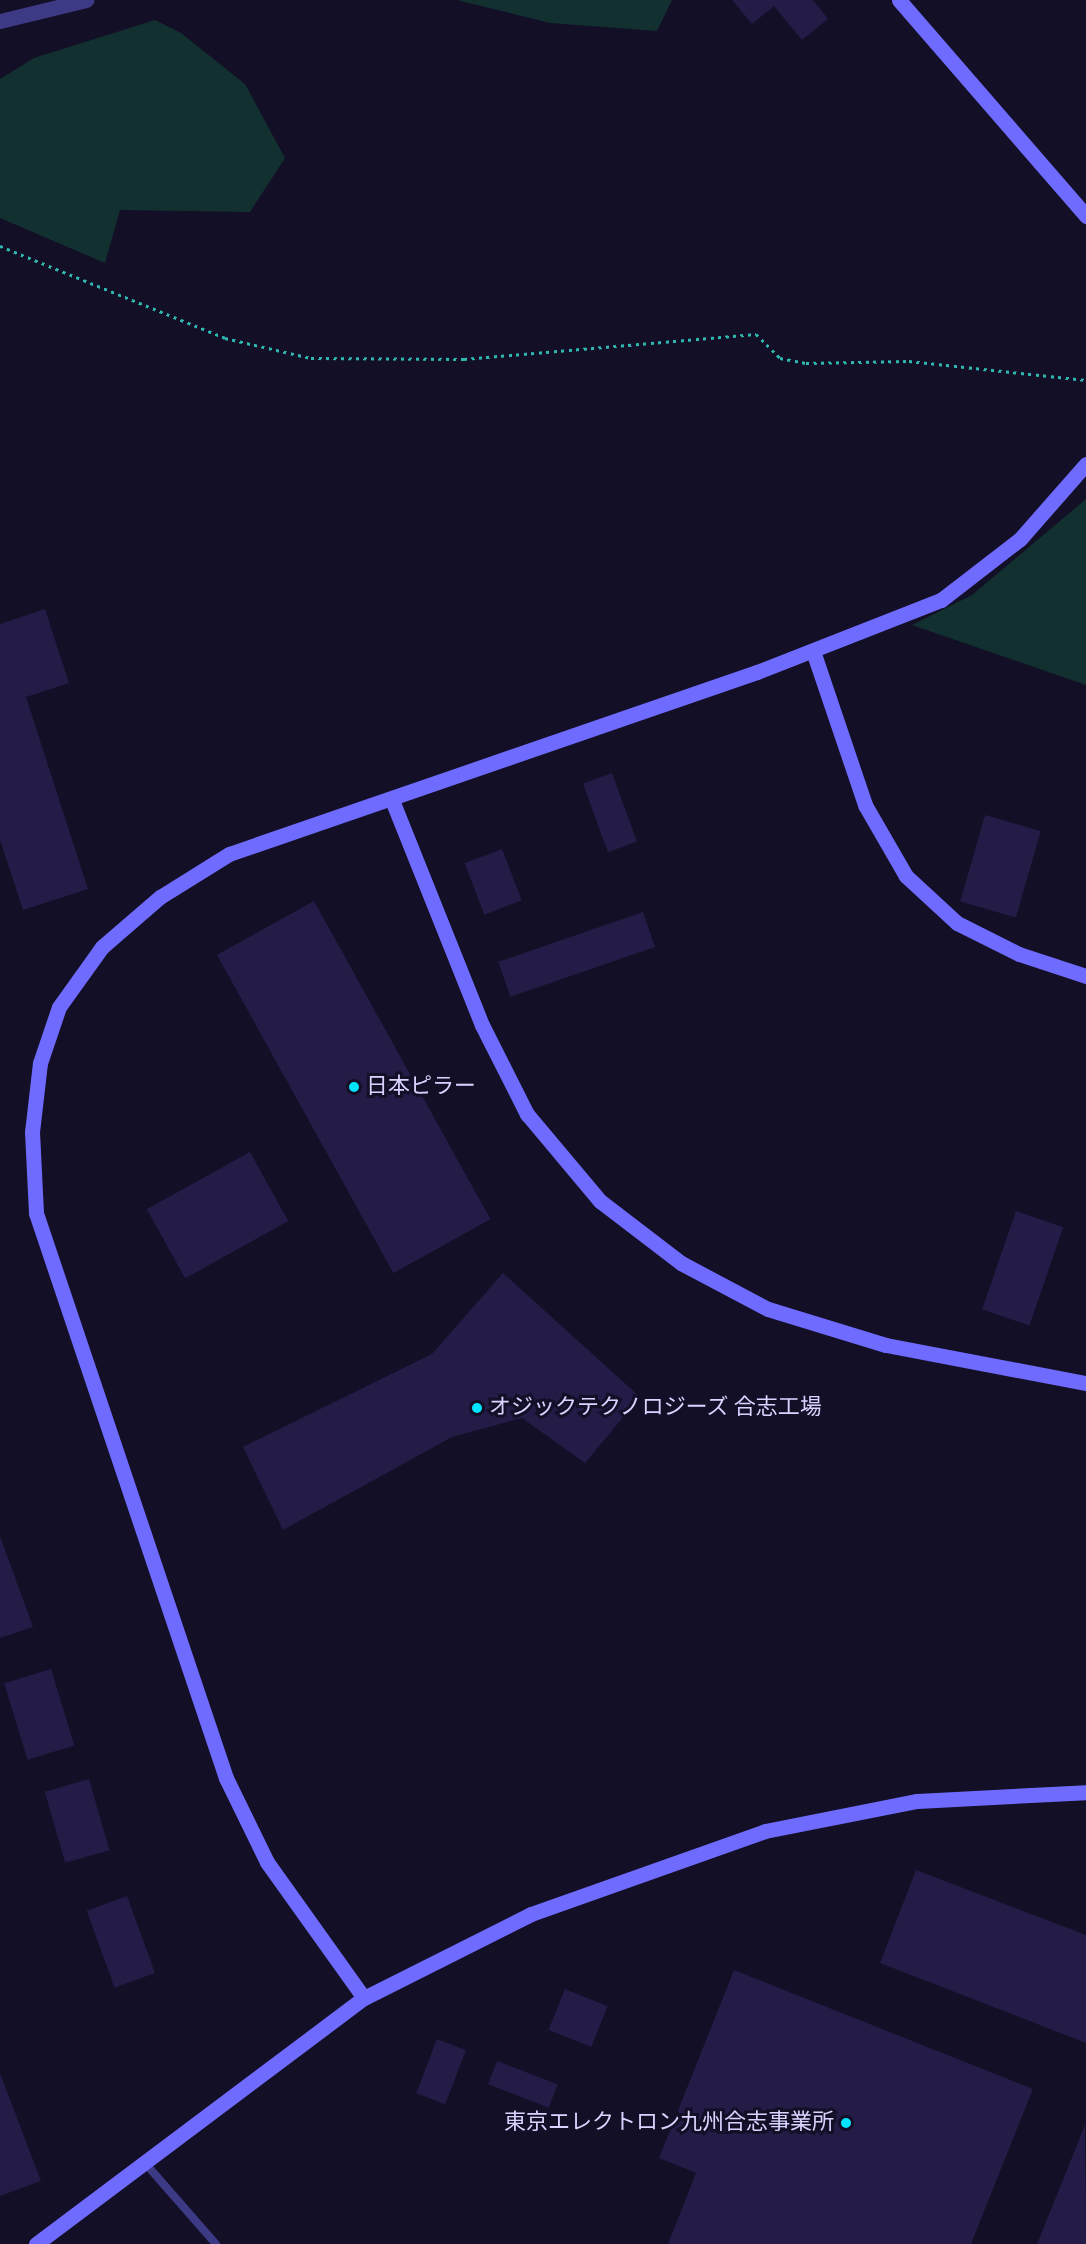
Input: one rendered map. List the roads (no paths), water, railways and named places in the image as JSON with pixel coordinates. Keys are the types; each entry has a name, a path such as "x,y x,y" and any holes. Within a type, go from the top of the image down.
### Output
{"street":[{"path":"0,21 86,0"},
{"path":"908,3 1086,216"},
{"path":"364,1998 267,1862 226,1778 36,1213 32,1132 40,1063 59,1007 102,947 160,897 229,854 392,800 813,651 941,600 1020,538 1086,464"},
{"path":"813,651 865,805 906,876 957,923 1019,954 1086,976"},
{"path":"392,800 482,1026 527,1113 600,1201 681,1263 768,1309 886,1345 1086,1383"},
{"path":"36,2244 364,1998 531,1914 765,1831 917,1801 1086,1792"}],"lane":[{"path":"145,2163 216,2244"}],"place":[{"name":"日本ピラー","path":"354,1087"},
{"name":"オジックテクノロジーズ 合志工場","path":"477,1408"},
{"name":"東京エレクトロン九州合志事業所","path":"846,2123"}]}
